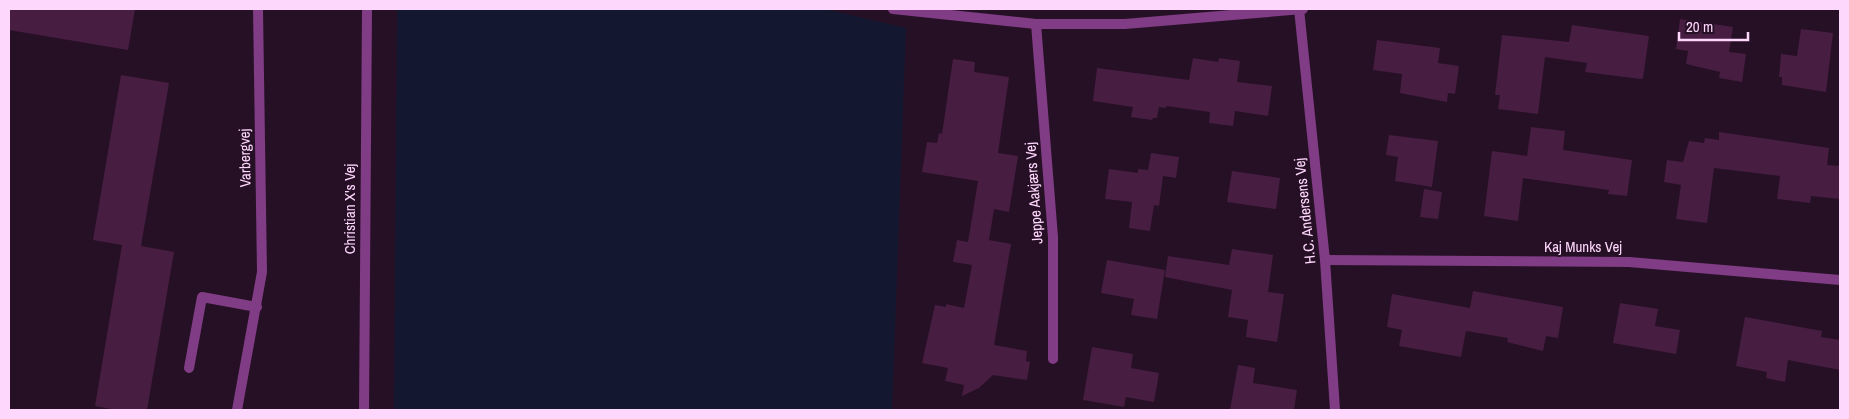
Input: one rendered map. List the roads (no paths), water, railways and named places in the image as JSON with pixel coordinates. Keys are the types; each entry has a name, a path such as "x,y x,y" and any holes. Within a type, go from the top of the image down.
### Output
{"street":[{"name":"Varbergvej","path":"237,410 262,272 258,9"},
{"name":"Christian X's Vej","path":"364,410 367,9"},
{"path":"893,9 963,13 1036,24 1125,24 1303,9"},
{"name":"H.C. Andersens Vej","path":"1299,9 1325,260 1335,410"},
{"name":"Jeppe Aakjærs Vej","path":"1036,24 1053,238 1053,359"},
{"name":"Kaj Munks Vej","path":"1325,260 1629,262 1840,280"},
{"path":"189,368 202,297 257,307"}]}
